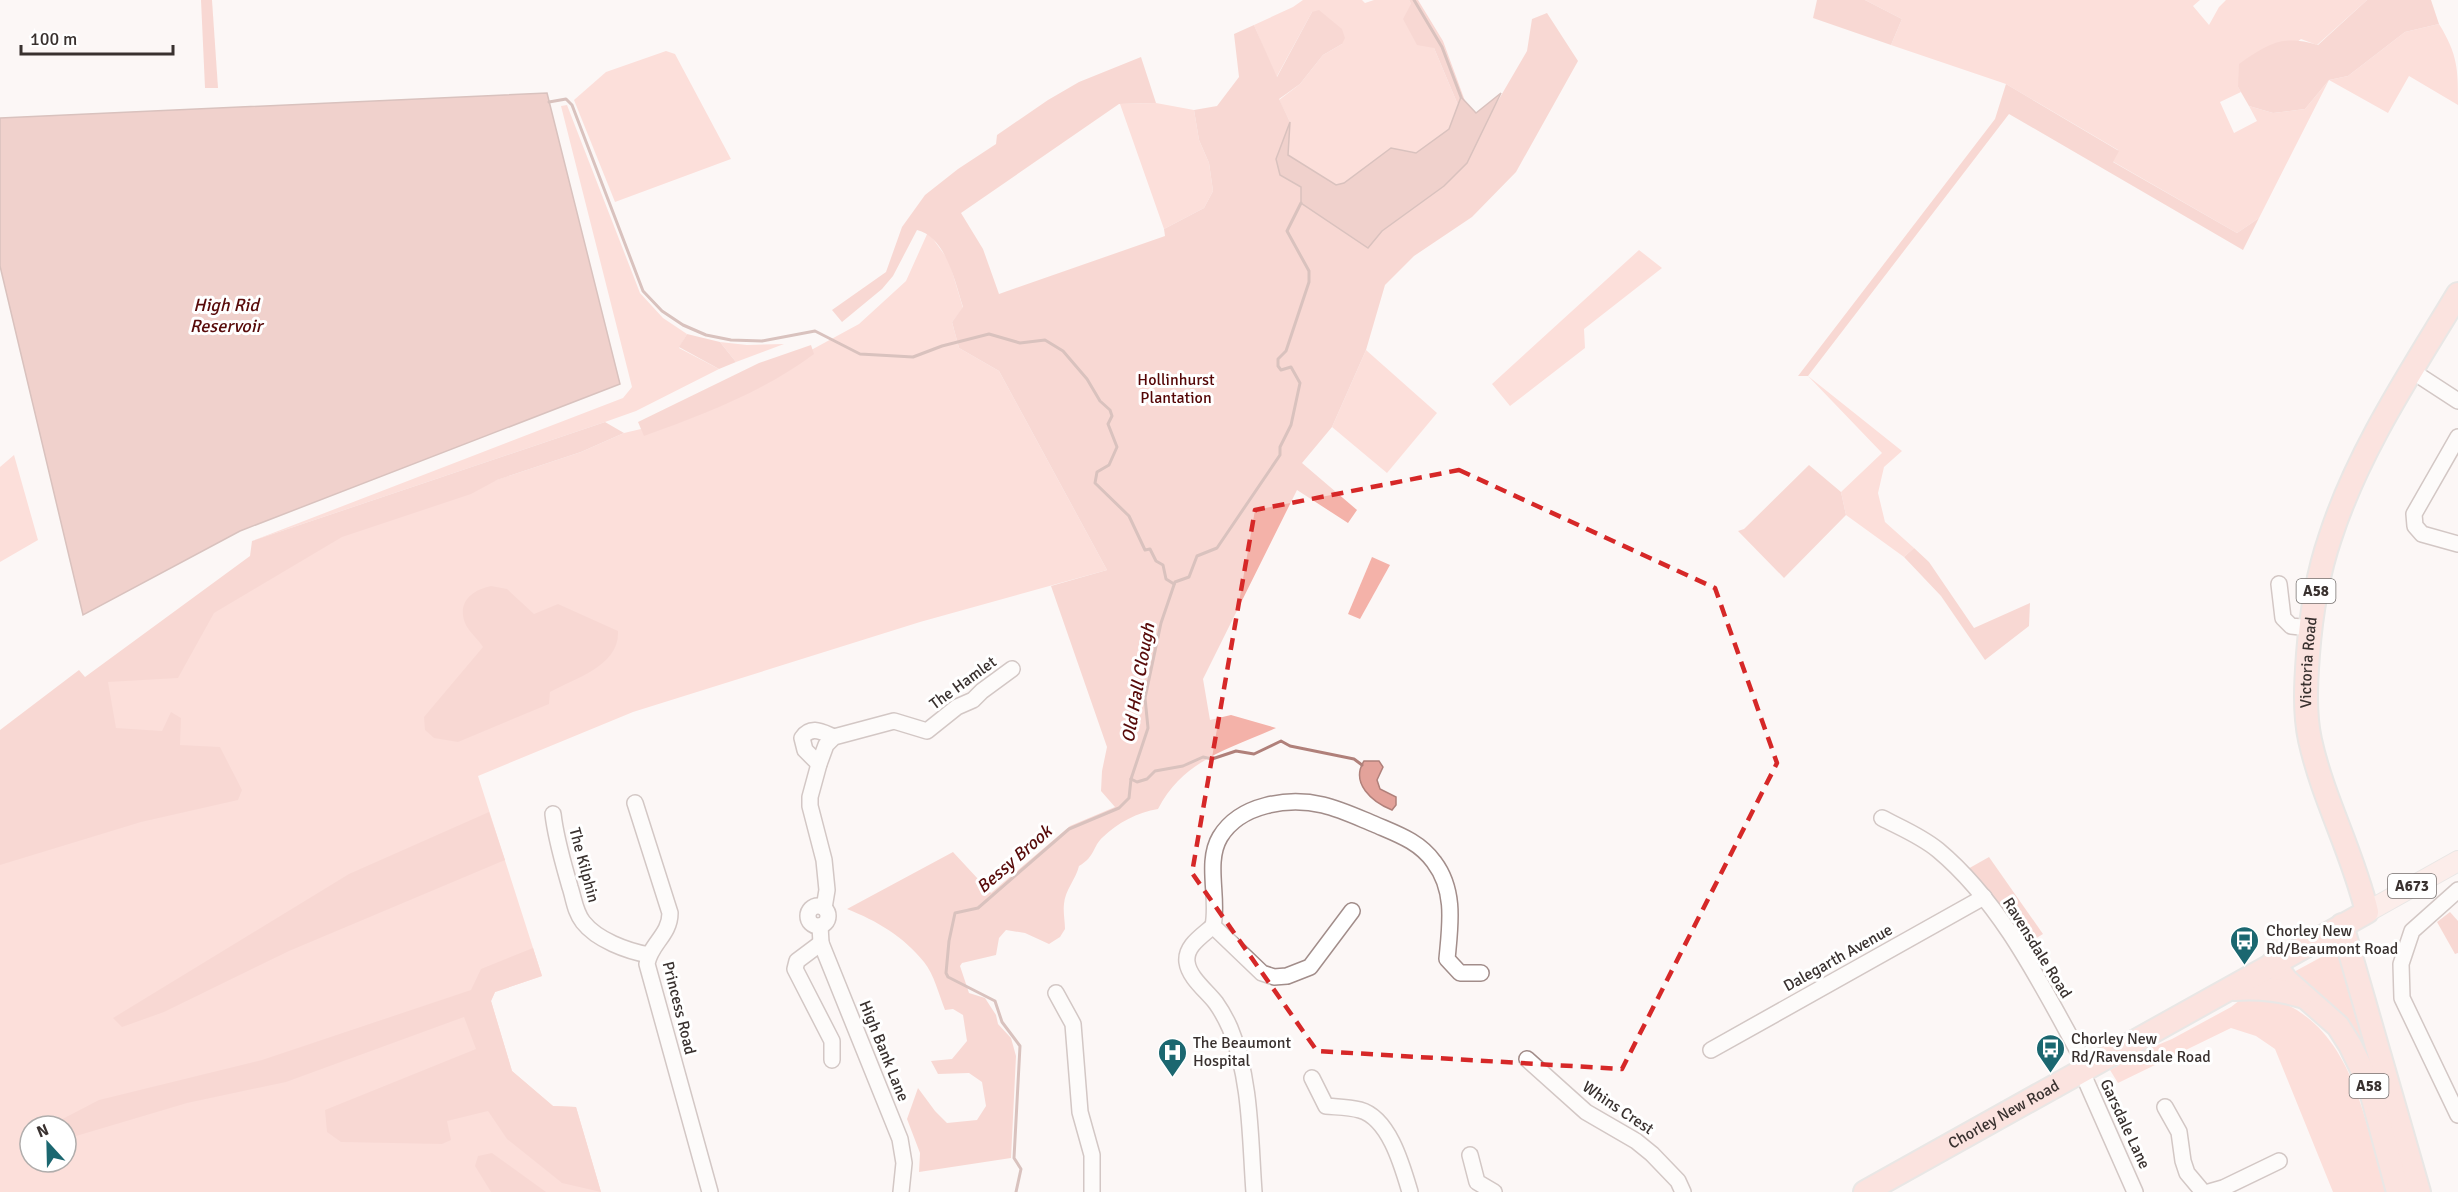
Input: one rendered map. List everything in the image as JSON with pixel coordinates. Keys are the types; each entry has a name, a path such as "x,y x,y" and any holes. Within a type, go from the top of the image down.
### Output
{"highway":[{"name":"Victoria Road","path":"2367,912 2360,883 2333,814 2310,740 2307,701 2310,628 2315,595 2330,537 2352,483 2389,409 2458,294"},
{"name":"Chorley New Road","path":"1865,1192 2367,912"},
{"name":"A58","path":"2342,926 2419,1192"},
{"name":"A58","path":"2273,963 2306,998 2338,1026 2350,1045 2368,1084 2398,1192"},
{"name":"A58","path":"2226,990 2260,987 2280,989 2306,998"}],"main road":[{"name":"Chorley New Road","path":"2367,912 2458,861"}],"street":[{"path":"2412,371 2458,401"},
{"path":"2458,437 2414,514 2414,520 2422,534 2458,544"},
{"path":"2281,584 2283,618 2291,626 2310,628"},
{"name":"The Hamlet","path":"819,764 805,750 802,738 811,730 834,737 894,721 927,731 957,707 973,700 1012,669"},
{"path":"819,764 826,745 834,737"},
{"name":"High Bank Lane","path":"819,764 810,797 810,806 824,860 827,890 824,908 815,906 809,914 811,923 820,926 821,943 900,1139 904,1163 901,1192"},
{"path":"1254,1192 1241,1058 1225,1019 1191,973 1187,960 1190,948 1213,926 1216,904 1215,852 1219,838 1226,829 1245,813 1272,804 1302,802 1321,804 1340,810 1406,838 1426,853 1440,872 1448,894 1450,918 1447,959 1460,974 1481,973"},
{"name":"Princess Road","path":"636,803 670,913 667,931 649,955 647,964 710,1192"},
{"name":"The Kilphin","path":"553,813 559,850 582,921 599,936 634,952 649,955"},
{"name":"Ravensdale Road","path":"1882,818 1912,833 1938,850 1984,897 2025,956 2085,1070"},
{"path":"2458,890 2412,931 2401,964 2402,998 2458,1115"},
{"name":"Dalegarth Avenue","path":"1711,1050 1984,897"},
{"path":"1213,926 1262,973 1274,977 1287,976 1310,967 1352,911"},
{"path":"821,943 797,961 795,969 832,1041 832,1060"},
{"path":"1056,993 1072,1024 1080,1112 1092,1155 1092,1192"},
{"name":"Whins Crest","path":"1527,1059 1586,1112 1644,1147 1678,1180 1683,1192"},
{"name":"Garsdale Lane","path":"2085,1070 2135,1192"},
{"path":"1312,1078 1326,1106 1358,1110 1382,1123 1410,1192"},
{"path":"2163,1105 2179,1132 2187,1173 2203,1192"},
{"path":"1470,1155 1477,1182 1494,1192"},
{"path":"2210,1192 2280,1160"}],"highlighted area":[{"path":"1459,470 1715,588 1777,763 1622,1069 1317,1051 1192,873 1255,510"}],"shaded area":[{"path":"1303,0 1362,0 1365,3 1374,0 1409,0 1434,48 1458,105 1449,129 1416,153 1391,148 1344,183 1336,185 1288,155 1290,122 1279,100 1300,84 1323,55 1342,44 1312,12 1276,78 1254,25"},
{"path":"1865,0 2200,0 2193,6 2209,25 2219,7 2226,0 2367,0 2317,45 2301,39 2238,87 2241,92 2220,102 2234,133 2257,121 2249,106 2273,113 2305,109 2329,80 2259,218 2237,233 2112,161 2118,150 2006,84 1891,45 1902,19"},
{"path":"2439,24 2456,63 2458,105 2409,76 2388,113 2329,80 2348,76 2405,32"},
{"path":"666,51 675,54 731,159 615,202 574,100 606,72"},
{"path":"1156,103 1194,110 1199,140 1209,163 1213,191 1204,208 1164,229 1120,104"},
{"path":"567,105 640,293 663,318 687,334 679,348 719,369 636,411 252,541 623,398 632,387 561,106"},
{"path":"928,232 949,261 963,308 952,322 959,348 999,371 1107,570 920,622 633,712 478,776 542,976 495,992 491,1001 512,1071 553,1106 576,1107 601,1192 0,1192 0,761 280,552 581,452 624,433 641,429 813,349 859,324 906,281"},
{"path":"1639,250 1662,268 1584,329 1585,348 1510,406 1492,384"},
{"path":"720,342 747,345 784,344 736,362"},
{"path":"1366,350 1437,413 1387,473 1332,427"},
{"path":"1808,376 1902,451 1884,467 1878,493 1885,522 1914,548 1904,557 1846,515 1841,492 1882,453"},
{"path":"14,455 38,540 0,562 0,467"},
{"path":"2340,947 2378,1077 2290,974"},
{"path":"2267,997 2296,1010 2319,1028 2336,1050 2361,1104 2386,1192 2333,1192 2275,1049 2256,1036 2231,1028 2118,1083 2110,1070 2172,1039 2240,1000"}],"green space":[{"path":"201,0 212,0 218,88 205,88"},
{"path":"1409,0 1418,0 1443,41 1465,101 1461,98 1458,105 1434,48 1417,45 1403,19 1411,4"},
{"path":"1817,0 1865,0 1902,19 1891,45 1813,18"},
{"path":"2367,0 2431,0 2439,24 2405,32 2348,76 2329,80 2305,109 2273,113 2249,106 2238,87 2239,64 2267,46 2276,43 2295,41 2318,45"},
{"name":"Hollinhurst Plantation","path":"1319,10 1342,29 1345,38 1342,44 1323,55 1300,84 1279,99 1290,122 1276,159 1280,175 1382,231 1444,186 1467,163 1485,123 1527,51 1532,19 1547,13 1578,61 1516,172 1472,217 1414,256 1385,285 1366,350 1332,427 1302,463 1357,510 1348,523 1297,490 1203,679 1210,720 1231,715 1276,728 1224,750 1194,767 1169,792 1158,809 1128,819 1103,837 1088,859 1079,866 1066,894 1065,929 1060,937 1049,944 1025,933 1006,930 999,938 996,955 962,963 960,966 969,993 985,998 996,1015 998,1024 1011,1038 1016,1056 1011,1158 919,1172 920,1153 907,1119 918,1088 947,1123 977,1120 986,1106 982,1082 969,1073 938,1074 931,1061 952,1059 967,1041 963,1015 953,1009 945,1010 928,967 907,944 879,924 847,909 953,852 991,893 1070,826 1115,807 1101,791 1107,747 1051,586 1107,570 999,371 959,348 952,322 963,307 953,273 935,241 927,234 917,230 893,276 882,289 842,322 832,310 886,272 902,227 925,195 958,169 996,144 997,135 1079,82 1141,57 1156,103 1119,104 961,213 983,249 999,294 1165,236 1164,229 1204,208 1213,191 1209,163 1199,140 1194,110 1217,106 1239,77 1234,34 1254,25 1277,77 1312,12"},
{"path":"2006,84 2119,151 2113,162 2237,233 2259,218 2243,250 2009,114 1808,376 1798,376 1995,119"},
{"path":"687,334 720,342 736,362 719,369 679,347"},
{"path":"811,345 814,354 795,368 754,391 644,436 638,422 759,363"},
{"path":"605,422 624,433 581,452 497,480 471,494 342,537 214,613 178,678 108,682 116,728 162,731 171,712 181,718 180,745 220,747 242,790 238,800 141,822 0,865 0,730 79,670 85,677 250,556 252,541"},
{"path":"1809,465 1841,492 1846,515 1784,578 1738,531 1744,529"},
{"path":"1914,548 1929,562 1974,628 2030,603 2029,626 1985,660 1941,596 1904,557"},
{"path":"1372,557 1390,565 1360,619 1348,614"},
{"path":"491,586 507,589 534,614 558,604 618,631 617,643 604,662 583,676 550,692 549,704 458,742 434,738 425,730 424,717 483,647 465,623 463,609 465,603 472,594"},
{"path":"489,812 505,860 289,951 164,1012 122,1027 113,1018 349,874"},
{"path":"1989,857 2043,934 2025,945 1966,870"},
{"path":"2450,912 2458,921 2458,953 2455,954 2437,922"},
{"path":"533,948 542,976 495,992 491,1001 512,1071 553,1106 576,1107 601,1192 562,1183 507,1139 488,1111 447,1121 451,1140 442,1144 341,1142 327,1132 325,1110 476,1049 464,1017 286,1082 187,1103 78,1135 78,1114 72,1114 99,1100 262,1060 471,990 481,969"},
{"path":"492,1153 546,1192 491,1192 475,1166 478,1156"}],"water":[{"name":"High Rid Reservoir","path":"547,93 620,384 240,531 83,615 0,266 0,118"},
{"path":"1501,93 1467,163 1444,186 1382,231 1368,248 1301,203 1301,187 1280,175 1276,159 1290,122 1288,155 1336,185 1344,183 1391,148 1416,153 1449,129 1461,97 1476,113"},
{"path":"1364,761 1379,761 1383,767 1377,780 1380,789 1396,797 1396,805 1392,810 1371,797 1361,784 1360,769"}],"waterway":[{"path":"1414,0 1442,47 1461,97"},
{"path":"549,102 566,99 572,105 643,291 662,311 683,325 706,335 731,340 762,341 815,331 860,354 913,357 942,346 989,334 1020,343 1045,340 1063,351 1087,379 1112,416 1108,424 1117,447 1109,465 1097,472 1095,483 1129,516 1145,550 1150,549 1156,561 1163,565 1166,579 1174,584"},
{"name":"Old Hall Clough","path":"1016,1192 1021,1169 1014,1158 1020,1046 1002,1022 995,1001 948,977 946,973 955,913 978,908 1069,829 1119,808 1129,798 1131,779 1148,728 1145,698 1161,623 1175,582 1189,577 1197,556 1217,548 1280,455 1280,447 1291,425 1300,383 1291,367 1281,370 1278,366 1278,359 1286,351 1309,282 1309,271 1287,231 1301,203"},
{"path":"1131,779 1137,782 1147,779 1155,771 1183,766 1203,757 1212,759 1236,751 1254,754 1281,741 1290,746 1354,759 1362,765"}],"place":[{"name":"Chorley New Rd/Beaumont Road","path":"2245,966"},
{"name":"Chorley New Rd/Ravensdale Road","path":"2050,1074"},
{"name":"The Beaumont Hospital","path":"1172,1078"}],"water label":[{"name":"Bessy Brook","path":"1014,859"}]}
